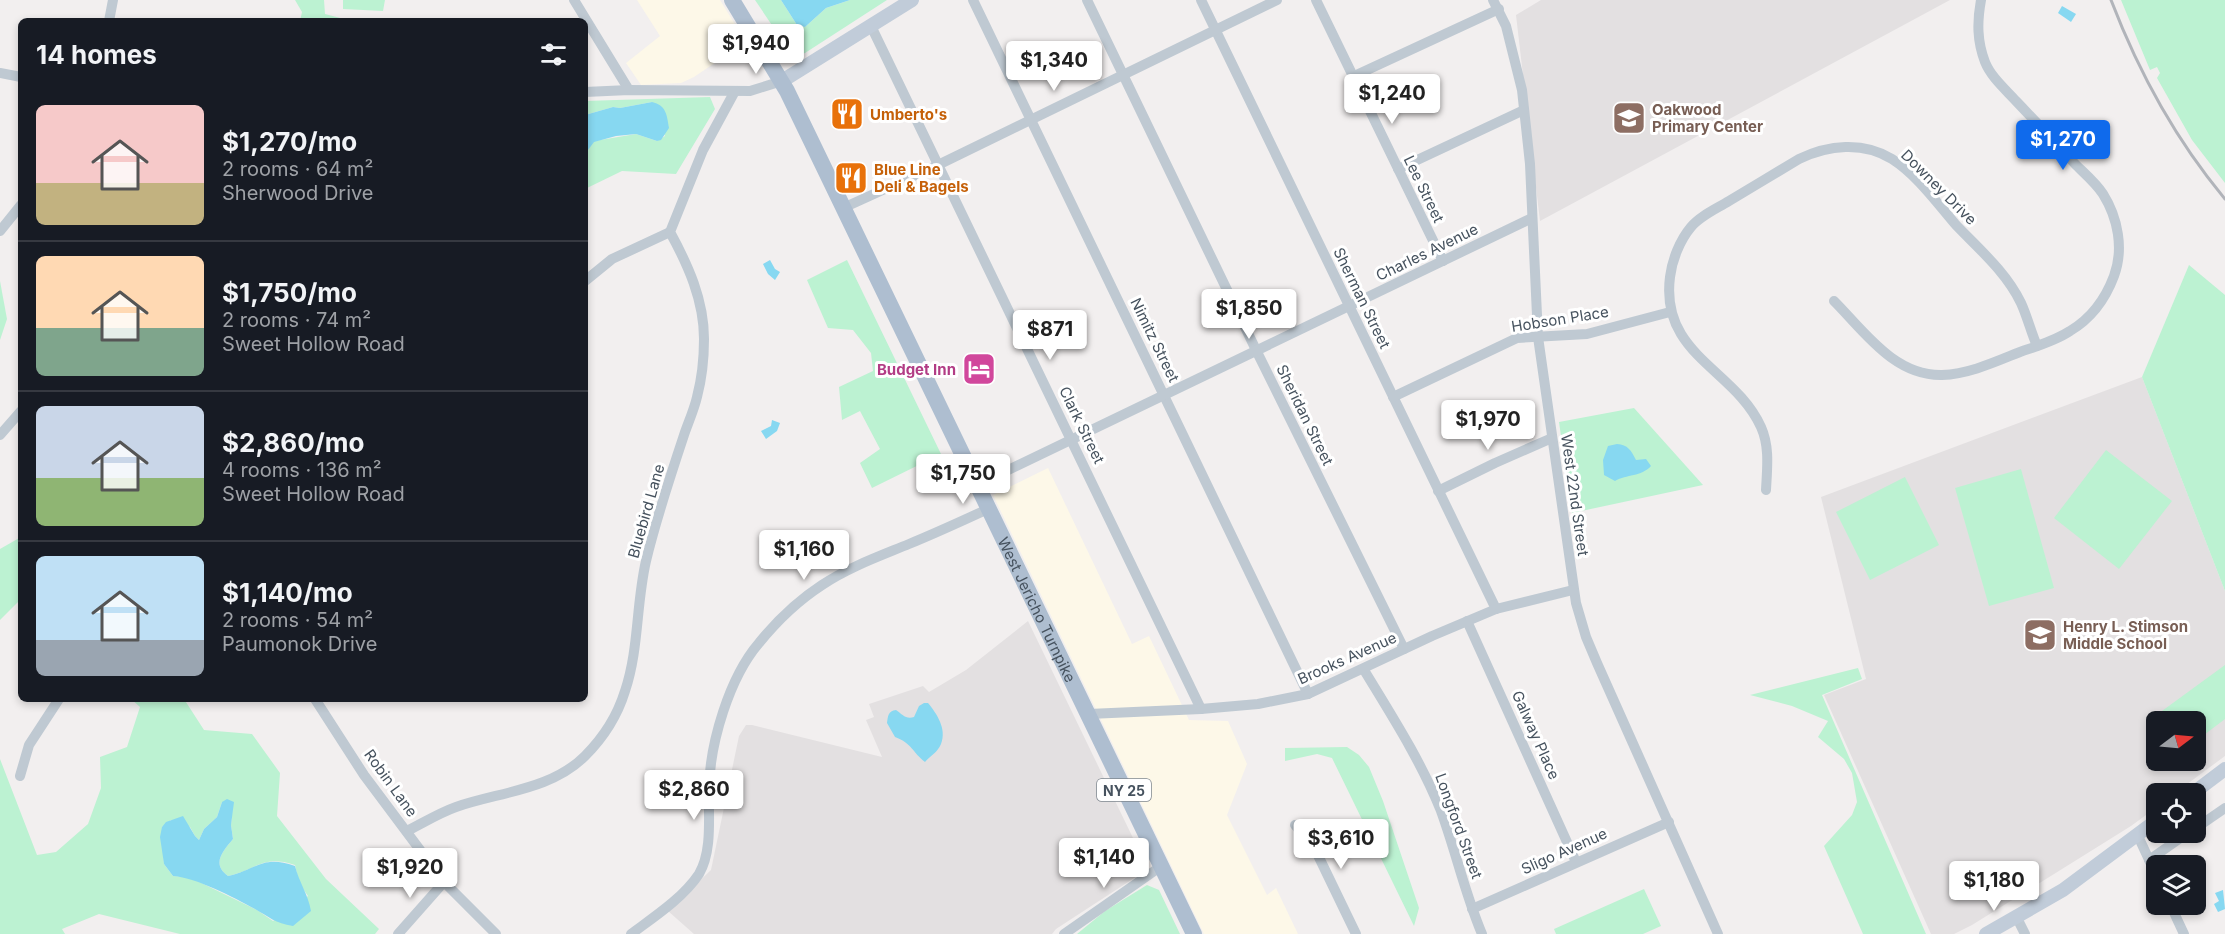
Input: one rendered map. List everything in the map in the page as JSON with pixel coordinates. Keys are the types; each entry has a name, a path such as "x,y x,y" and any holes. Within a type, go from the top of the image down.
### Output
{"main road":[{"name":"West Jericho Turnpike","path":"732,0 782,81 1194,934"},
{"path":"782,81 912,0"},
{"path":"2206,783 2225,769"},
{"path":"1986,934 2063,890 2146,829"}],"street":[{"path":"110,18 113,0"},
{"path":"574,0 585,18"},
{"name":"Nimitz Street","path":"973,0 1308,694"},
{"name":"Sheridan Street","path":"1087,0 1404,649"},
{"name":"Sherman Street","path":"1201,0 1496,609"},
{"path":"843,208 940,164 1277,0"},
{"name":"Lee Street","path":"1316,0 1443,261"},
{"path":"1833,301 1899,364 1916,372 1956,375 2060,337 2080,325 2097,310 2108,291 2117,269 2120,243 2114,218 2102,192 2004,88 1986,64 1978,40 1981,0"},
{"path":"1352,77 1496,4"},
{"name":"West 22nd Street","path":"1496,4 1515,57 1524,110 1538,337 1574,590 1586,636 1718,934"},
{"path":"588,23 629,90"},
{"name":"Clark Street","path":"871,26 940,164 1201,709"},
{"path":"0,73 18,76"},
{"path":"588,92 629,90 735,92 750,91 782,81"},
{"path":"588,279 612,259 670,232 703,150 735,92"},
{"path":"1398,169 1524,110"},
{"name":"Downey Drive","path":"1670,312 1668,291 1671,266 1691,226 1814,152 1836,146 1859,147 1892,159 1907,172 2002,274 2021,303 2037,346"},
{"path":"0,231 18,209"},
{"name":"Charles Avenue","path":"977,485 1532,218"},
{"name":"Bluebird Lane","path":"407,831 454,808 549,780 567,770 605,734 618,710 626,689 633,655 646,563 697,398 703,365 704,337 693,279 670,232"},
{"path":"1670,312 1679,332 1690,347 1748,407 1761,427 1767,446 1766,490"},
{"name":"Hobson Place","path":"1393,397 1517,338 1587,334 1670,312"},
{"path":"0,435 18,414"},
{"path":"1438,492 1494,463 1552,438"},
{"path":"631,934 679,896 699,873 705,860 708,842 709,785 716,745 725,708 737,677 757,644 821,585 844,572 988,509"},
{"name":"Brooks Avenue","path":"1089,714 1258,704 1308,694 1496,609 1574,590"},
{"name":"Galway Place","path":"1467,621 1576,862"},
{"name":"Longford Street","path":"1364,670 1403,733 1429,783 1482,934"},
{"path":"20,776 29,745 57,702"},
{"name":"Robin Lane","path":"317,702 364,775 444,882 496,934"},
{"path":"2206,821 2225,808"},
{"name":"Sligo Avenue","path":"1472,909 1669,822"},
{"path":"1295,825 1314,847 1356,934"},
{"path":"2138,836 2147,855"},
{"path":"2156,855 2173,843"},
{"path":"1064,934 1160,867"},
{"path":"398,934 444,882"},
{"path":"2175,915 2184,934"},
{"path":"2017,918 2025,934"}],"shaded area":[{"path":"637,0 720,0 746,42 694,77 681,83 641,85 626,63 660,36"},
{"name":"Oakwood Primary Center","path":"1541,0 1950,0 1540,221 1516,15"},
{"name":"Henry L. Stimson Middle School","path":"2142,377 2225,591 2225,756 2206,770 2206,711 2146,711 2146,771 2205,771 2189,783 2146,783 2146,815 2131,826 1972,925 1954,934 1931,934 1824,695 1866,679 1821,497"},
{"path":"1048,468 1132,644 1149,636 1189,720 1228,721 1247,764 1227,815 1267,895 1276,888 1298,934 1204,934 993,495"},
{"path":"1028,621 1148,869 1056,929 1052,934 694,934 668,911 711,870 739,736 746,725 882,757 866,720 874,717 869,704 923,686 929,692 966,670"}],"green space":[{"path":"295,0 324,0 325,14 340,18 301,18 302,12"},
{"path":"343,0 385,0 383,11 343,9"},
{"path":"755,0 781,0 797,25 805,27 826,8 850,0 887,0 805,53 796,56 786,46"},
{"path":"2121,0 2225,0 2225,183 2192,140 2157,78 2160,73 2157,67 2150,70"},
{"path":"710,97 715,109 676,174 622,171 588,188 588,150 594,141 636,134 657,141 665,136 652,102 620,108 613,107 588,114 588,101"},
{"path":"847,260 941,454 872,488 860,463 880,449 860,411 842,420 839,387 873,371 871,353 853,330 828,328 807,280"},
{"path":"2189,265 2225,295 2225,591 2142,377"},
{"path":"0,281 7,319 0,340"},
{"path":"1634,408 1703,485 1572,513 1559,422"},
{"path":"2106,450 2172,501 2119,569 2054,518"},
{"path":"2021,469 2054,588 1989,606 1955,488"},
{"path":"1905,477 1939,545 1870,580 1836,512"},
{"path":"18,539 18,602 0,620 0,549"},
{"path":"2225,665 2225,719 2206,733 2206,711 2162,711"},
{"path":"1858,668 1862,679 1822,695 1926,934 1863,934 1824,846 1852,815 1857,802 1852,773 1844,759 1818,737 1828,721 1792,706 1750,695"},
{"path":"134,702 186,702 204,730 252,734 280,773 277,816 326,879 379,929 375,934 180,934 99,914 62,929 65,934 0,934 0,759 37,855 56,852 88,824 101,788 100,757 127,747 140,707","holes":["222,802 233,802 231,825 233,839 219,862 220,867 228,876 267,862 275,861 295,865 299,883 308,896 273,921 257,910 189,877 173,876 164,864 162,827 171,820 190,827 199,840 204,829 217,817"]},
{"path":"1347,747 1359,755 1369,767 1383,801 1419,908 1414,926 1332,758 1317,754 1285,761 1285,748"},
{"path":"1147,885 1159,890 1180,934 1077,934 1105,911"},
{"path":"1644,889 1661,926 1643,934 1556,934 1554,929"}],"water":[{"path":"781,0 850,0 826,8 805,27 797,25"},
{"path":"2062,6 2076,14 2071,22 2058,13"},
{"path":"657,103 665,111 669,128 661,140 657,141 636,134 616,136 594,142 588,150 588,114 613,107"},
{"path":"770,260 775,269 780,272 775,280 768,274 763,264"},
{"path":"772,420 780,423 777,431 766,439 761,431 771,426"},
{"path":"1617,444 1629,449 1636,460 1646,459 1651,466 1643,472 1615,481 1604,475 1603,460 1608,446"},
{"path":"928,703 935,712 943,733 940,747 925,762 909,745 895,737 887,723 891,711 896,710 911,718 914,717 919,706"},
{"path":"227,799 234,802 231,825 233,839 220,858 220,867 228,876 267,862 295,866 311,911 293,926 277,921 215,889 193,880 173,876 164,864 160,837 162,827 166,822 183,816 199,840 204,829 217,817 222,802"},
{"path":"2223,890 2225,909 2218,912 2214,904 2219,901 2215,893"}],"railway":[{"path":"2111,0 2146,79 2174,129 2225,199"}],"place":[{"name":"Umberto's","path":"847,114"},
{"name":"Oakwood Primary Center","path":"1629,118"},
{"name":"Blue Line Deli & Bagels","path":"851,178"},
{"name":"Budget Inn","path":"979,369"},
{"name":"Henry L. Stimson Middle School","path":"2040,635"}]}
